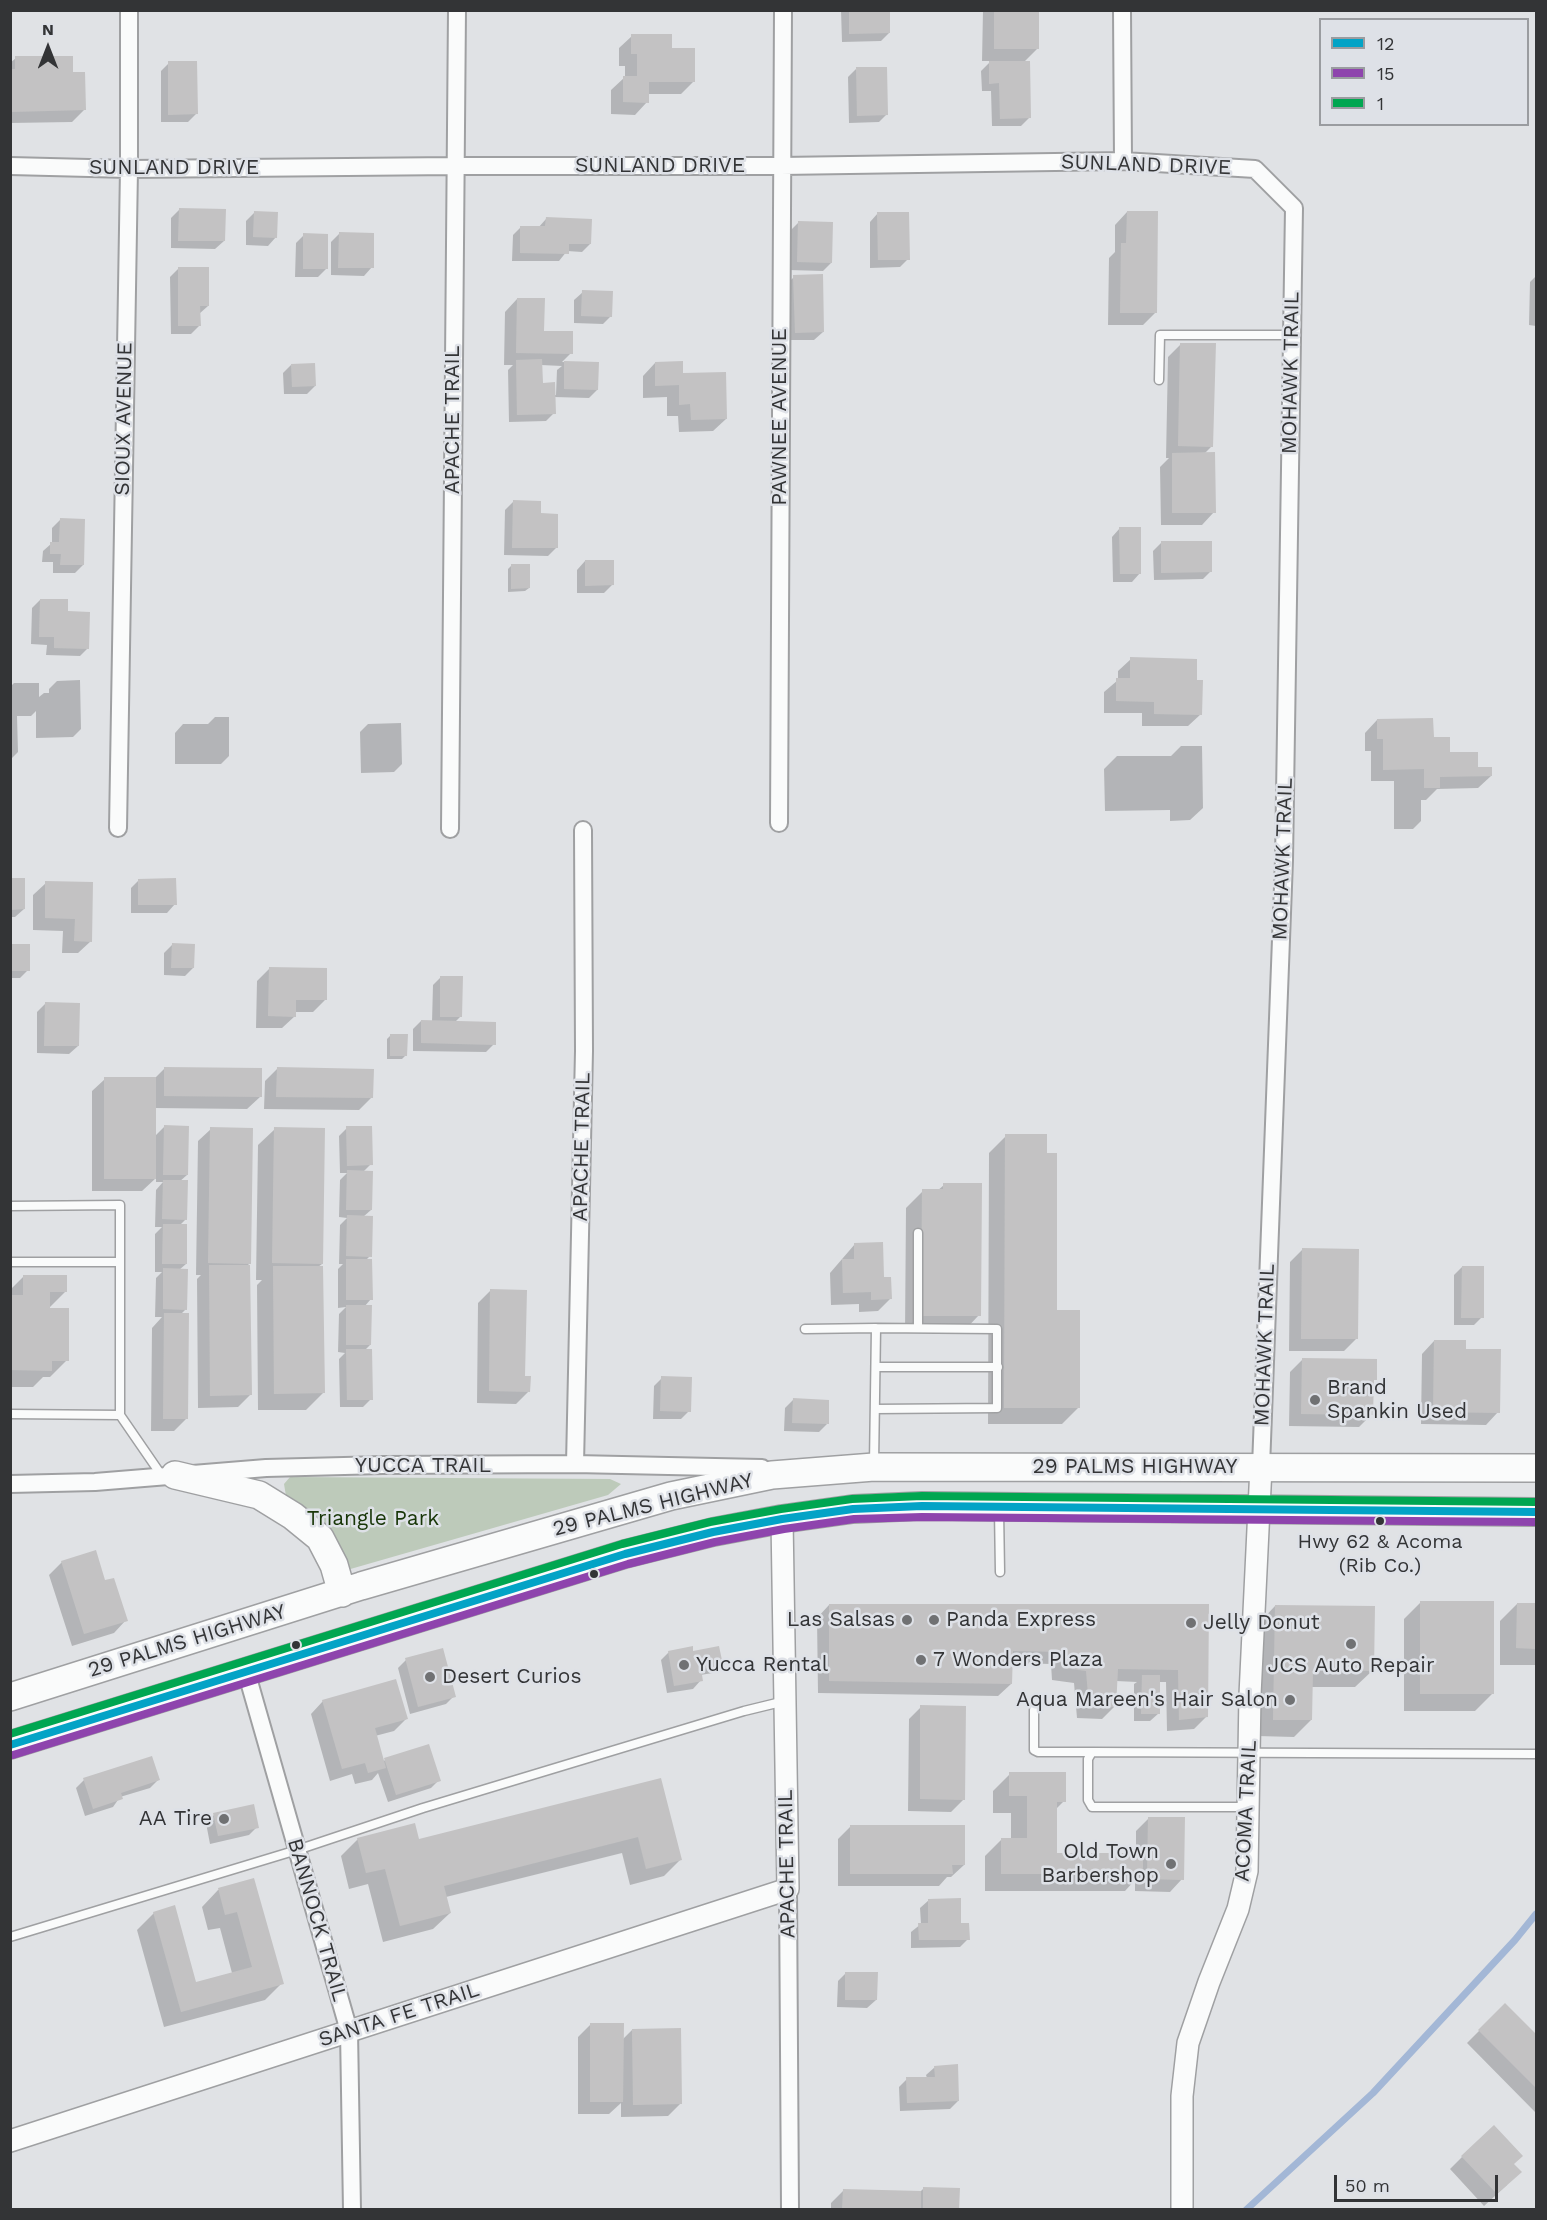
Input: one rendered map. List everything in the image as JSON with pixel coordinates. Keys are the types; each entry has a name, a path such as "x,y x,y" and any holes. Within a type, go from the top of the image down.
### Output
{"main road":[{"name":"29 PALMS HIGHWAY","path":"10,1697 342,1593 671,1496 772,1475 874,1467 1536,1468"},
{"path":"169,1476 258,1494 293,1516 320,1538 334,1565 342,1593"},
{"name":"29 PALMS HIGHWAY","path":"10,1744 625,1554 713,1532 783,1519 853,1509 999,1506 1536,1512"}],"street":[{"name":"SIOUX AVENUE","path":"118,828 129,169 129,10"},
{"name":"APACHE TRAIL","path":"450,829 458,10"},
{"name":"PAWNEE AVENUE","path":"779,823 783,10"},
{"path":"1122,10 1123,161"},
{"name":"SUNLAND DRIVE","path":"10,166 129,169 781,166 1123,161 1255,169 1293,208"},
{"name":"MOHAWK TRAIL","path":"1259,1510 1284,861 1293,208"},
{"name":"APACHE TRAIL","path":"575,1464 584,1051 583,830"},
{"name":"YUCCA TRAIL","path":"10,1484 95,1482 266,1468 384,1465 575,1464 835,1469"},
{"name":"ACOMA TRAIL","path":"1182,2210 1182,2096 1188,2043 1238,1909 1247,1871 1259,1510"},
{"name":"APACHE TRAIL","path":"783,1519 790,2210"},
{"name":"BANNOCK TRAIL","path":"246,1671 349,2031 352,2210"},
{"name":"SANTA FE TRAIL","path":"10,2141 788,1889"}],"lane":[{"path":"1159,380 1160,335 1292,335"},
{"path":"10,1206 120,1205 120,1415 169,1476"},
{"path":"918,1233 918,1328"},
{"path":"10,1262 120,1262"},
{"path":"874,1467 876,1328"},
{"path":"805,1329 997,1329 997,1408 875,1409"},
{"path":"876,1367 998,1367"},
{"path":"10,1414 120,1415"},
{"path":"999,1506 1000,1572"},
{"path":"10,1937 297,1850 423,1808 744,1711 785,1701"},
{"path":"1034,1710 1034,1750 1038,1752 1536,1754"},
{"path":"1092,1752 1088,1759 1088,1800 1092,1807 1249,1807"}],"green space":[{"name":"Triangle Park","path":"290,1477 610,1479 621,1484 608,1495 347,1570 315,1518 286,1496 284,1484"}],"building":[{"path":"849,10 890,10 890,33 849,34"},
{"path":"994,10 1039,10 1039,49 994,49"},
{"path":"631,34 672,34 672,48 695,48 695,82 649,82 649,103 623,102 623,76 637,76 637,54 631,54"},
{"path":"15,56 73,56 73,72 85,72 86,110 10,112 10,69 15,69"},
{"path":"168,61 197,61 198,114 168,115"},
{"path":"989,61 1030,61 1031,118 1000,119 999,83 989,84"},
{"path":"856,67 887,67 888,115 857,116"},
{"path":"179,208 226,209 225,241 178,241"},
{"path":"254,211 278,212 277,238 253,237"},
{"path":"1127,211 1158,211 1157,313 1120,313 1121,243 1126,243"},
{"path":"877,212 909,212 910,260 878,260"},
{"path":"546,217 592,219 591,244 569,244 569,254 520,253 520,226 545,226"},
{"path":"798,221 833,222 832,263 797,262"},
{"path":"339,232 374,233 374,268 338,268"},
{"path":"303,233 328,234 328,269 303,269"},
{"path":"178,267 209,267 209,306 200,306 201,326 178,326"},
{"path":"823,274 824,332 795,333 793,275"},
{"path":"582,290 613,291 612,317 581,316"},
{"path":"517,298 545,298 544,331 573,331 573,354 516,353"},
{"path":"1180,343 1216,343 1213,447 1178,446"},
{"path":"542,359 543,383 555,382 556,414 517,415 516,360"},
{"path":"564,361 599,362 598,390 564,389"},
{"path":"683,361 683,373 726,372 727,419 691,420 690,404 679,405 679,385 655,386 655,362"},
{"path":"315,363 316,386 292,387 291,364"},
{"path":"1215,452 1216,513 1172,513 1172,453"},
{"path":"513,500 541,501 541,513 558,514 558,548 512,548"},
{"path":"60,518 85,519 84,565 60,565 61,554 50,554 50,542 59,542"},
{"path":"1119,527 1141,527 1141,574 1120,574"},
{"path":"1161,541 1212,541 1212,572 1161,573"},
{"path":"585,560 614,560 614,585 585,586"},
{"path":"511,564 530,564 530,588 511,589"},
{"path":"40,599 68,599 68,611 90,612 89,649 54,648 54,637 39,637"},
{"path":"1130,657 1197,659 1197,680 1203,680 1202,715 1154,714 1154,702 1116,701 1116,678 1130,678"},
{"path":"1433,718 1434,737 1450,737 1450,752 1478,752 1478,767 1492,767 1492,776 1440,777 1440,788 1424,788 1424,769 1383,770 1383,739 1377,739 1377,719"},
{"path":"10,878 25,878 25,909 10,910"},
{"path":"176,878 177,905 138,905 138,879"},
{"path":"45,881 93,882 92,942 74,941 75,919 45,918"},
{"path":"172,943 195,944 194,968 171,968"},
{"path":"10,944 30,944 30,971 10,971"},
{"path":"269,967 327,968 327,1000 296,1000 296,1017 268,1016"},
{"path":"440,976 463,976 462,1017 440,1017"},
{"path":"45,1002 80,1003 79,1046 44,1046"},
{"path":"421,1020 496,1022 496,1045 421,1043"},
{"path":"390,1034 408,1034 407,1056 390,1056"},
{"path":"164,1067 262,1068 262,1097 164,1096"},
{"path":"277,1067 374,1069 373,1098 276,1097"},
{"path":"104,1077 156,1077 156,1179 104,1179"},
{"path":"164,1125 189,1126 188,1175 163,1175"},
{"path":"346,1126 372,1126 373,1165 347,1166"},
{"path":"210,1127 253,1128 251,1264 208,1263"},
{"path":"274,1127 325,1128 323,1264 272,1263"},
{"path":"1005,1134 1047,1134 1047,1153 1057,1153 1057,1310 1080,1310 1080,1408 1004,1408"},
{"path":"347,1170 373,1171 372,1210 346,1210"},
{"path":"163,1180 188,1180 187,1220 162,1219"},
{"path":"943,1183 982,1183 981,1316 921,1316 922,1189 943,1189"},
{"path":"347,1215 373,1216 372,1257 346,1256"},
{"path":"163,1224 187,1224 187,1264 162,1264"},
{"path":"883,1242 884,1277 891,1277 892,1299 871,1300 871,1292 843,1293 842,1259 854,1259 854,1243"},
{"path":"1302,1248 1359,1249 1358,1339 1301,1339"},
{"path":"346,1259 372,1259 373,1300 346,1300"},
{"path":"209,1265 250,1265 252,1395 210,1396"},
{"path":"273,1266 323,1266 325,1393 274,1394"},
{"path":"1462,1266 1484,1266 1484,1318 1461,1318"},
{"path":"163,1268 188,1269 187,1310 163,1309"},
{"path":"23,1275 67,1275 67,1292 50,1292 50,1308 69,1308 69,1361 52,1361 52,1371 10,1370 10,1295 23,1295"},
{"path":"490,1289 527,1290 525,1376 531,1376 530,1392 489,1391"},
{"path":"346,1305 372,1305 371,1345 346,1345"},
{"path":"164,1313 189,1313 188,1419 163,1419"},
{"path":"1434,1340 1466,1340 1466,1349 1501,1349 1500,1413 1433,1412"},
{"path":"346,1349 372,1349 373,1400 347,1400"},
{"path":"1302,1358 1377,1359 1373,1415 1301,1414"},
{"path":"661,1376 692,1377 691,1412 660,1411"},
{"path":"793,1398 829,1400 829,1424 792,1423"},
{"path":"96,1550 105,1580 114,1578 128,1621 84,1634 61,1561"},
{"path":"1420,1601 1494,1601 1494,1694 1420,1694"},
{"path":"1517,1603 1536,1603 1536,1649 1516,1648"},
{"name":"7 Wonders Plaza","path":"829,1604 1209,1604 1208,1717 1179,1720 1178,1670 1118,1669 1116,1707 1089,1706 1086,1671 1064,1668 1063,1652 1013,1651 1012,1684 829,1681"},
{"path":"1275,1605 1375,1606 1374,1671 1313,1670 1312,1720 1273,1720"},
{"path":"693,1646 693,1651 719,1646 723,1665 701,1669 703,1681 674,1686 668,1651"},
{"name":"Desert Curios","path":"443,1648 456,1697 418,1707 405,1658"},
{"path":"1142,1675 1160,1675 1160,1714 1141,1714"},
{"path":"396,1679 408,1719 375,1728 386,1768 368,1773 365,1763 342,1769 322,1700"},
{"path":"920,1705 966,1706 965,1800 920,1799"},
{"path":"429,1744 441,1781 396,1795 384,1758"},
{"path":"152,1756 160,1780 121,1793 123,1799 93,1809 83,1778"},
{"path":"1009,1772 1066,1772 1066,1802 1057,1802 1057,1853 1143,1853 1143,1874 1001,1874 1001,1838 1027,1838 1027,1796 1009,1796"},
{"path":"661,1778 682,1860 646,1869 638,1837 444,1886 451,1913 400,1926 385,1869 366,1873 357,1838 415,1823 419,1839"},
{"path":"254,1804 259,1828 218,1836 213,1813"},
{"path":"1148,1817 1185,1817 1184,1880 1147,1879"},
{"path":"850,1825 965,1825 965,1865 952,1865 953,1874 850,1874"},
{"path":"254,1878 284,1984 181,2012 153,1912 175,1905 196,1982 252,1967 237,1912 225,1915 218,1888"},
{"path":"961,1898 961,1923 969,1923 970,1940 919,1940 918,1923 928,1923 928,1899"},
{"path":"845,1972 878,1972 877,2000 845,2000"},
{"path":"1505,2003 1536,2034 1536,2088 1478,2030"},
{"path":"590,2023 624,2023 623,2102 590,2102"},
{"path":"681,2028 682,2104 633,2105 632,2029"},
{"path":"958,2064 959,2101 907,2103 906,2077 935,2077 934,2066"},
{"path":"1494,2125 1523,2156 1514,2164 1522,2172 1497,2194 1461,2156"},
{"path":"923,2187 960,2188 959,2210 923,2210"},
{"path":"843,2189 921,2191 921,2210 842,2210"}],"waterway":[{"path":"1246,2210 1373,2093 1515,1940 1536,1914"}],"transit line":[{"name":"1","path":"10,1734 622,1544 710,1522 781,1509 852,1499 922,1496 1536,1502"},
{"name":"12","path":"10,1745 625,1554 713,1532 782,1519 853,1509 922,1506 1536,1512"},
{"name":"15","path":"13,1755 628,1564 715,1542 784,1529 854,1519 922,1517 1536,1522"}],"place":[{"name":"Brand Spankin Used","path":"1315,1400"},
{"name":"Hwy 62 & Acoma (Rib Co.)","path":"1380,1521"},
{"name":"Las Salsas","path":"907,1620"},
{"name":"Panda Express","path":"934,1620"},
{"name":"Jelly Donut","path":"1191,1623"},
{"name":"JCS Auto Repair","path":"1351,1644"},
{"name":"7 Wonders Plaza","path":"921,1660"},
{"name":"Yucca Rental","path":"684,1665"},
{"name":"Desert Curios","path":"430,1677"},
{"name":"Aqua Mareen's Hair Salon","path":"1290,1700"},
{"name":"AA Tire","path":"224,1819"},
{"name":"Old Town Barbershop","path":"1171,1864"}]}
